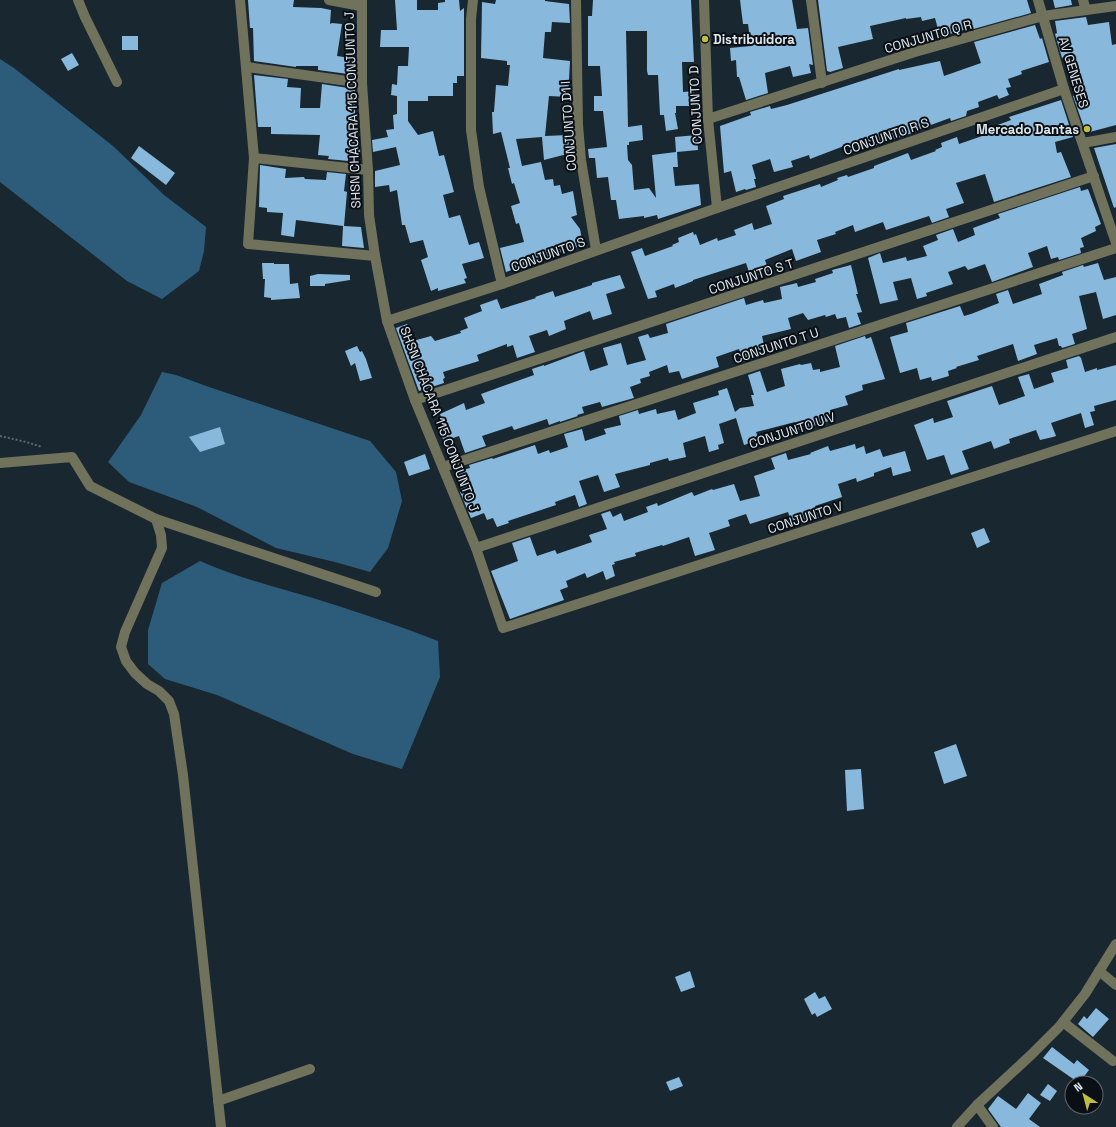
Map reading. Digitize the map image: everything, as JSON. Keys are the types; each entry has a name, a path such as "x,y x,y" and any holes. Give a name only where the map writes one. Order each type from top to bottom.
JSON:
{"street":[{"path":"78,0 117,82"},
{"path":"240,0 254,158 248,244 375,256"},
{"path":"329,0 361,3"},
{"path":"473,0 471,19 471,130 479,187 502,284"},
{"name":"CONJUNTO D1 I","path":"576,0 578,126 581,160 596,250"},
{"name":"CONJUNTO D","path":"704,0 708,118 717,208"},
{"path":"811,0 822,83"},
{"name":"AV GENESES","path":"1038,0 1064,89 1116,243"},
{"name":"SHSN CHÁCARA 115 CONJUNTO J","path":"361,3 362,83 368,170 369,215 387,321 415,400 476,548 503,628"},
{"name":"CONJUNTO Q R","path":"708,118 822,83 914,52 1043,16 1085,5 1116,6"},
{"path":"247,67 362,83"},
{"name":"CONJUNTO R S","path":"717,208 1064,89"},
{"path":"1083,142 1116,137"},
{"path":"254,158 368,170"},
{"name":"CONJUNTO S T","path":"415,400 1094,176"},
{"name":"CONJUNTO S","path":"387,321 502,284 717,208"},
{"name":"CONJUNTO T U","path":"443,467 1116,248"},
{"name":"CONJUNTO U V","path":"476,548 1116,336"},
{"name":"CONJUNTO V","path":"503,628 1116,431"},
{"path":"0,463 72,457 90,486 156,519 376,592"},
{"path":"156,519 161,535 162,548 125,632 121,646 126,661 135,673 147,684 159,691 168,701 174,714 184,790 221,1127"},
{"path":"957,1127 977,1105 1032,1054 1063,1022 1085,994 1116,944"},
{"path":"1099,971 1116,985"},
{"path":"1063,1022 1113,1061"},
{"path":"218,1101 310,1069"},
{"path":"977,1105 993,1127"}],"path":[{"path":"0,436 26,442 46,449"}],"water":[{"path":"0,59 14,68 113,146 164,195 206,227 204,251 199,271 162,299 127,281 0,182"},
{"path":"162,372 176,375 370,441 396,472 402,501 388,548 370,572 276,548 197,507 129,482 108,462 141,415"},
{"path":"200,561 242,577 344,608 438,641 440,677 402,769 353,754 217,695 165,679 148,664 148,630 162,583"}],"building":[{"path":"248,0 294,0 293,7 321,8 331,10 330,24 342,24 337,56 350,58 348,74 318,70 318,66 296,67 254,61 253,28 250,28"},
{"path":"395,0 417,0 417,10 438,10 438,3 445,2 445,0 459,0 460,11 464,8 464,76 457,76 457,83 453,83 453,96 428,96 428,101 408,101 408,121 418,135 433,131 439,156 444,155 454,192 443,195 449,218 460,215 469,245 479,242 484,258 462,264 467,278 464,279 466,283 438,291 438,288 431,291 421,260 428,257 423,240 410,243 405,225 402,225 397,190 390,192 389,185 375,187 375,171 400,165 396,147 373,152 372,140 388,137 386,130 394,129 393,115 397,114 397,96 391,95 392,84 397,85 398,66 408,66 409,47 380,47 381,30 397,30"},
{"path":"496,0 545,0 569,4 570,23 552,22 551,32 545,32 543,58 570,61 568,97 549,96 545,136 568,135 568,138 570,138 571,153 544,160 542,137 516,139 522,166 541,162 545,180 553,179 554,186 560,185 562,194 573,191 577,215 571,217 580,229 583,245 506,272 500,248 524,242 519,223 516,224 511,206 520,203 514,183 512,184 508,168 510,168 501,132 493,134 492,112 494,112 496,85 508,86 510,65 507,65 507,61 481,58 482,2 495,4"},
{"path":"593,0 691,0 694,62 682,62 683,92 694,91 695,106 676,106 675,113 678,129 666,131 664,115 660,115 658,75 648,75 647,71 647,31 626,31 628,127 642,125 643,140 629,142 629,145 627,145 628,160 632,165 634,190 649,188 656,198 652,155 676,152 675,137 697,135 698,150 677,152 678,167 673,167 675,186 699,184 701,205 658,219 657,215 644,218 644,216 619,219 616,200 611,200 608,177 597,178 595,158 589,158 588,149 607,147 603,111 594,111 594,96 602,96 600,66 588,66 588,16 592,16"},
{"path":"740,0 792,0 797,29 808,28 813,65 809,64 811,73 793,77 790,66 765,73 768,93 746,100 739,77 737,77 736,60 731,61 730,48 751,46 748,24 743,24"},
{"path":"818,0 1027,0 1031,13 940,37 935,18 922,21 921,17 906,18 870,26 873,39 838,47 843,68 830,72 827,71"},
{"path":"1053,0 1071,0 1072,5 1055,8"},
{"path":"1086,17 1088,25 1109,22 1112,45 1116,44 1116,125 1086,133 1073,96 1076,95 1075,89 1065,59 1066,56 1062,58 1055,34 1057,33 1055,21"},
{"path":"1035,25 1040,39 1042,38 1049,62 1021,71 1022,74 1008,79 1011,87 1006,88 1009,95 999,99 997,95 978,102 979,107 967,111 966,116 951,121 950,118 917,130 918,131 865,149 863,141 845,147 844,146 810,159 809,155 791,161 793,167 774,172 770,159 752,165 756,179 754,179 756,187 746,190 736,192 731,171 724,173 720,126 751,115 750,112 770,106 771,109 787,105 899,69 940,61 944,76 981,63 974,42"},
{"path":"122,36 138,36 138,50 122,50"},
{"path":"72,53 79,65 68,71 61,59"},
{"path":"254,75 288,79 287,87 301,88 300,108 320,108 322,84 355,89 355,144 360,143 360,152 355,152 355,160 348,159 348,161 328,159 329,156 318,155 320,135 271,134 271,127 258,127"},
{"path":"1061,100 1073,137 1055,142 1057,153 1061,152 1071,177 994,202 985,174 956,183 964,203 946,209 949,217 932,223 929,216 886,230 883,222 855,232 853,225 835,232 836,234 817,240 821,252 796,261 792,249 765,260 769,271 751,278 746,263 693,280 675,288 674,284 655,291 657,297 648,299 631,252 642,248 645,256 673,246 672,245 679,242 678,238 693,232 694,235 696,234 700,245 717,238 718,241 736,235 734,230 752,223 754,230 772,224 766,206 784,199 783,196 820,184 821,187 838,180 837,178 847,175 848,177 874,168 874,166 908,153 911,160 936,151 935,150 942,147 941,143 957,137 959,144 988,134 987,129 1011,120 1009,117"},
{"path":"1116,144 1116,207 1114,208 1094,148"},
{"path":"139,146 175,173 166,185 131,158"},
{"path":"260,165 286,169 285,178 304,177 305,179 326,180 327,172 346,174 344,191 347,192 344,226 361,227 364,248 342,246 343,226 296,220 294,237 281,235 283,213 267,212 267,208 259,207"},
{"path":"1080,187 1081,191 1088,189 1101,224 1095,227 1096,231 1081,238 1084,247 1080,248 1081,253 1059,260 1058,257 1051,259 1047,246 1028,253 1033,267 992,282 985,264 968,270 965,266 948,272 953,284 926,293 927,296 917,299 911,278 893,282 898,300 880,304 868,258 880,253 883,263 906,257 907,261 927,256 923,246 938,240 936,235 953,229 958,242 975,235 973,228 1000,218 998,214"},
{"path":"262,263 289,264 290,284 298,283 300,298 271,300 271,298 264,297 265,279 263,279"},
{"path":"1098,263 1104,280 1116,277 1116,315 1103,319 1096,292 1079,296 1087,329 1072,334 1075,344 1062,348 1059,346 1057,338 1034,345 1037,354 1018,361 1013,344 977,356 979,360 956,367 957,368 948,371 949,376 932,381 931,377 920,380 917,368 900,373 890,337 908,332 906,323 960,306 964,316 971,314 999,303 996,294 1008,290 1013,304 1042,294 1039,284 1063,275 1062,272 1083,265 1084,267"},
{"path":"851,265 858,294 856,294 862,312 857,313 861,324 849,328 846,317 837,319 835,314 808,320 803,313 788,318 791,329 762,336 766,354 744,362 739,349 716,357 719,367 682,379 679,371 669,373 667,365 649,372 650,376 640,379 641,383 630,387 634,398 602,407 600,402 582,407 584,413 549,425 547,419 514,430 512,426 482,436 486,446 465,453 459,436 444,441 439,431 445,429 440,414 464,403 466,410 485,403 481,394 534,375 532,369 584,351 590,371 608,365 603,348 621,343 627,365 646,360 638,337 648,334 650,338 668,333 666,324 744,298 746,305 763,300 764,303 782,299 780,287 797,283 798,287 816,282 815,279 833,273 832,270"},
{"path":"318,274 350,275 350,280 325,284 325,286 310,286 310,276"},
{"path":"620,275 625,288 606,294 612,314 593,320 590,311 564,321 566,329 549,336 547,330 529,336 535,352 517,358 513,345 507,347 507,344 477,355 479,361 443,372 445,378 443,379 444,383 419,391 396,328 407,324 413,341 431,336 435,341 461,333 460,331 468,328 464,318 482,311 480,305 497,299 501,309 553,291 555,297 592,285 592,283"},
{"path":"865,336 866,339 871,337 885,379 862,385 863,390 845,396 848,405 830,410 832,420 797,431 795,422 756,432 759,440 744,445 736,418 719,424 724,443 718,445 719,449 709,452 705,436 683,443 686,457 669,461 668,458 650,463 650,465 615,474 620,487 604,492 598,475 579,481 587,504 579,507 575,495 555,502 556,505 508,521 509,523 497,527 493,518 487,520 484,513 471,518 460,492 462,491 456,472 470,468 469,465 492,458 493,459 535,445 538,454 549,450 550,453 568,447 564,434 582,429 585,441 606,434 604,429 621,425 619,416 638,410 639,414 656,409 657,414 675,410 678,420 696,413 693,403 719,395 718,391 727,388 735,412 740,408 754,406 751,395 754,395 748,375 760,371 767,392 785,386 781,369 811,363 813,370 820,369 820,372 840,367 835,346"},
{"path":"357,346 360,352 362,351 366,359 372,378 360,381 355,363 351,366 345,351"},
{"path":"1079,356 1085,372 1097,368 1097,370 1116,365 1116,400 1094,406 1095,411 1090,412 1094,425 1085,428 1081,413 1051,423 1056,436 1053,437 1040,440 1036,430 1009,439 1010,443 994,449 991,441 962,451 969,469 951,475 944,455 927,460 914,425 933,418 934,423 953,417 947,401 992,386 999,405 1025,396 1018,377 1029,374 1034,389 1054,382 1051,373 1068,368 1066,360"},
{"path":"220,427 225,444 200,452 189,437"},
{"path":"855,444 856,449 864,446 866,454 880,449 883,457 905,451 911,471 893,476 891,467 874,473 874,476 857,482 856,478 838,484 842,497 815,506 819,518 800,524 792,525 788,512 750,524 746,514 728,520 730,526 709,533 715,550 695,556 689,537 663,546 662,545 635,553 636,556 614,562 615,564 612,565 615,576 606,580 603,571 587,578 585,573 566,581 568,587 560,590 564,600 510,619 491,571 518,561 512,543 530,537 537,556 555,550 557,554 592,542 589,535 607,529 601,514 610,511 613,517 621,513 624,521 648,512 646,507 657,503 658,506 692,492 694,496 712,489 734,484 740,501 760,496 754,476 775,469 771,458 786,453 788,460 811,454 810,453 828,446 830,451"},
{"path":"425,454 430,469 409,476 404,462"},
{"path":"984,528 990,542 977,548 971,533"},
{"path":"956,744 967,776 944,784 934,752"},
{"path":"861,769 864,809 847,811 845,770"},
{"path":"690,971 695,987 681,992 675,977"},
{"path":"815,992 819,999 825,996 832,1009 817,1017 815,1013 812,1015 804,999"},
{"path":"1096,1008 1109,1019 1093,1037 1078,1024 1084,1016 1087,1019"},
{"path":"1052,1047 1074,1064 1077,1060 1089,1070 1085,1075 1067,1075 1043,1058"},
{"path":"679,1077 683,1086 670,1091 666,1082"},
{"path":"1048,1084 1057,1091 1050,1101 1040,1095"},
{"path":"1028,1093 1041,1103 1029,1119 1040,1127 1001,1127 988,1109 998,1096 1016,1109"}],"place":[{"name":"Distribuidora","path":"705,39"},
{"name":"Mercado Dantas","path":"1087,129"}]}
